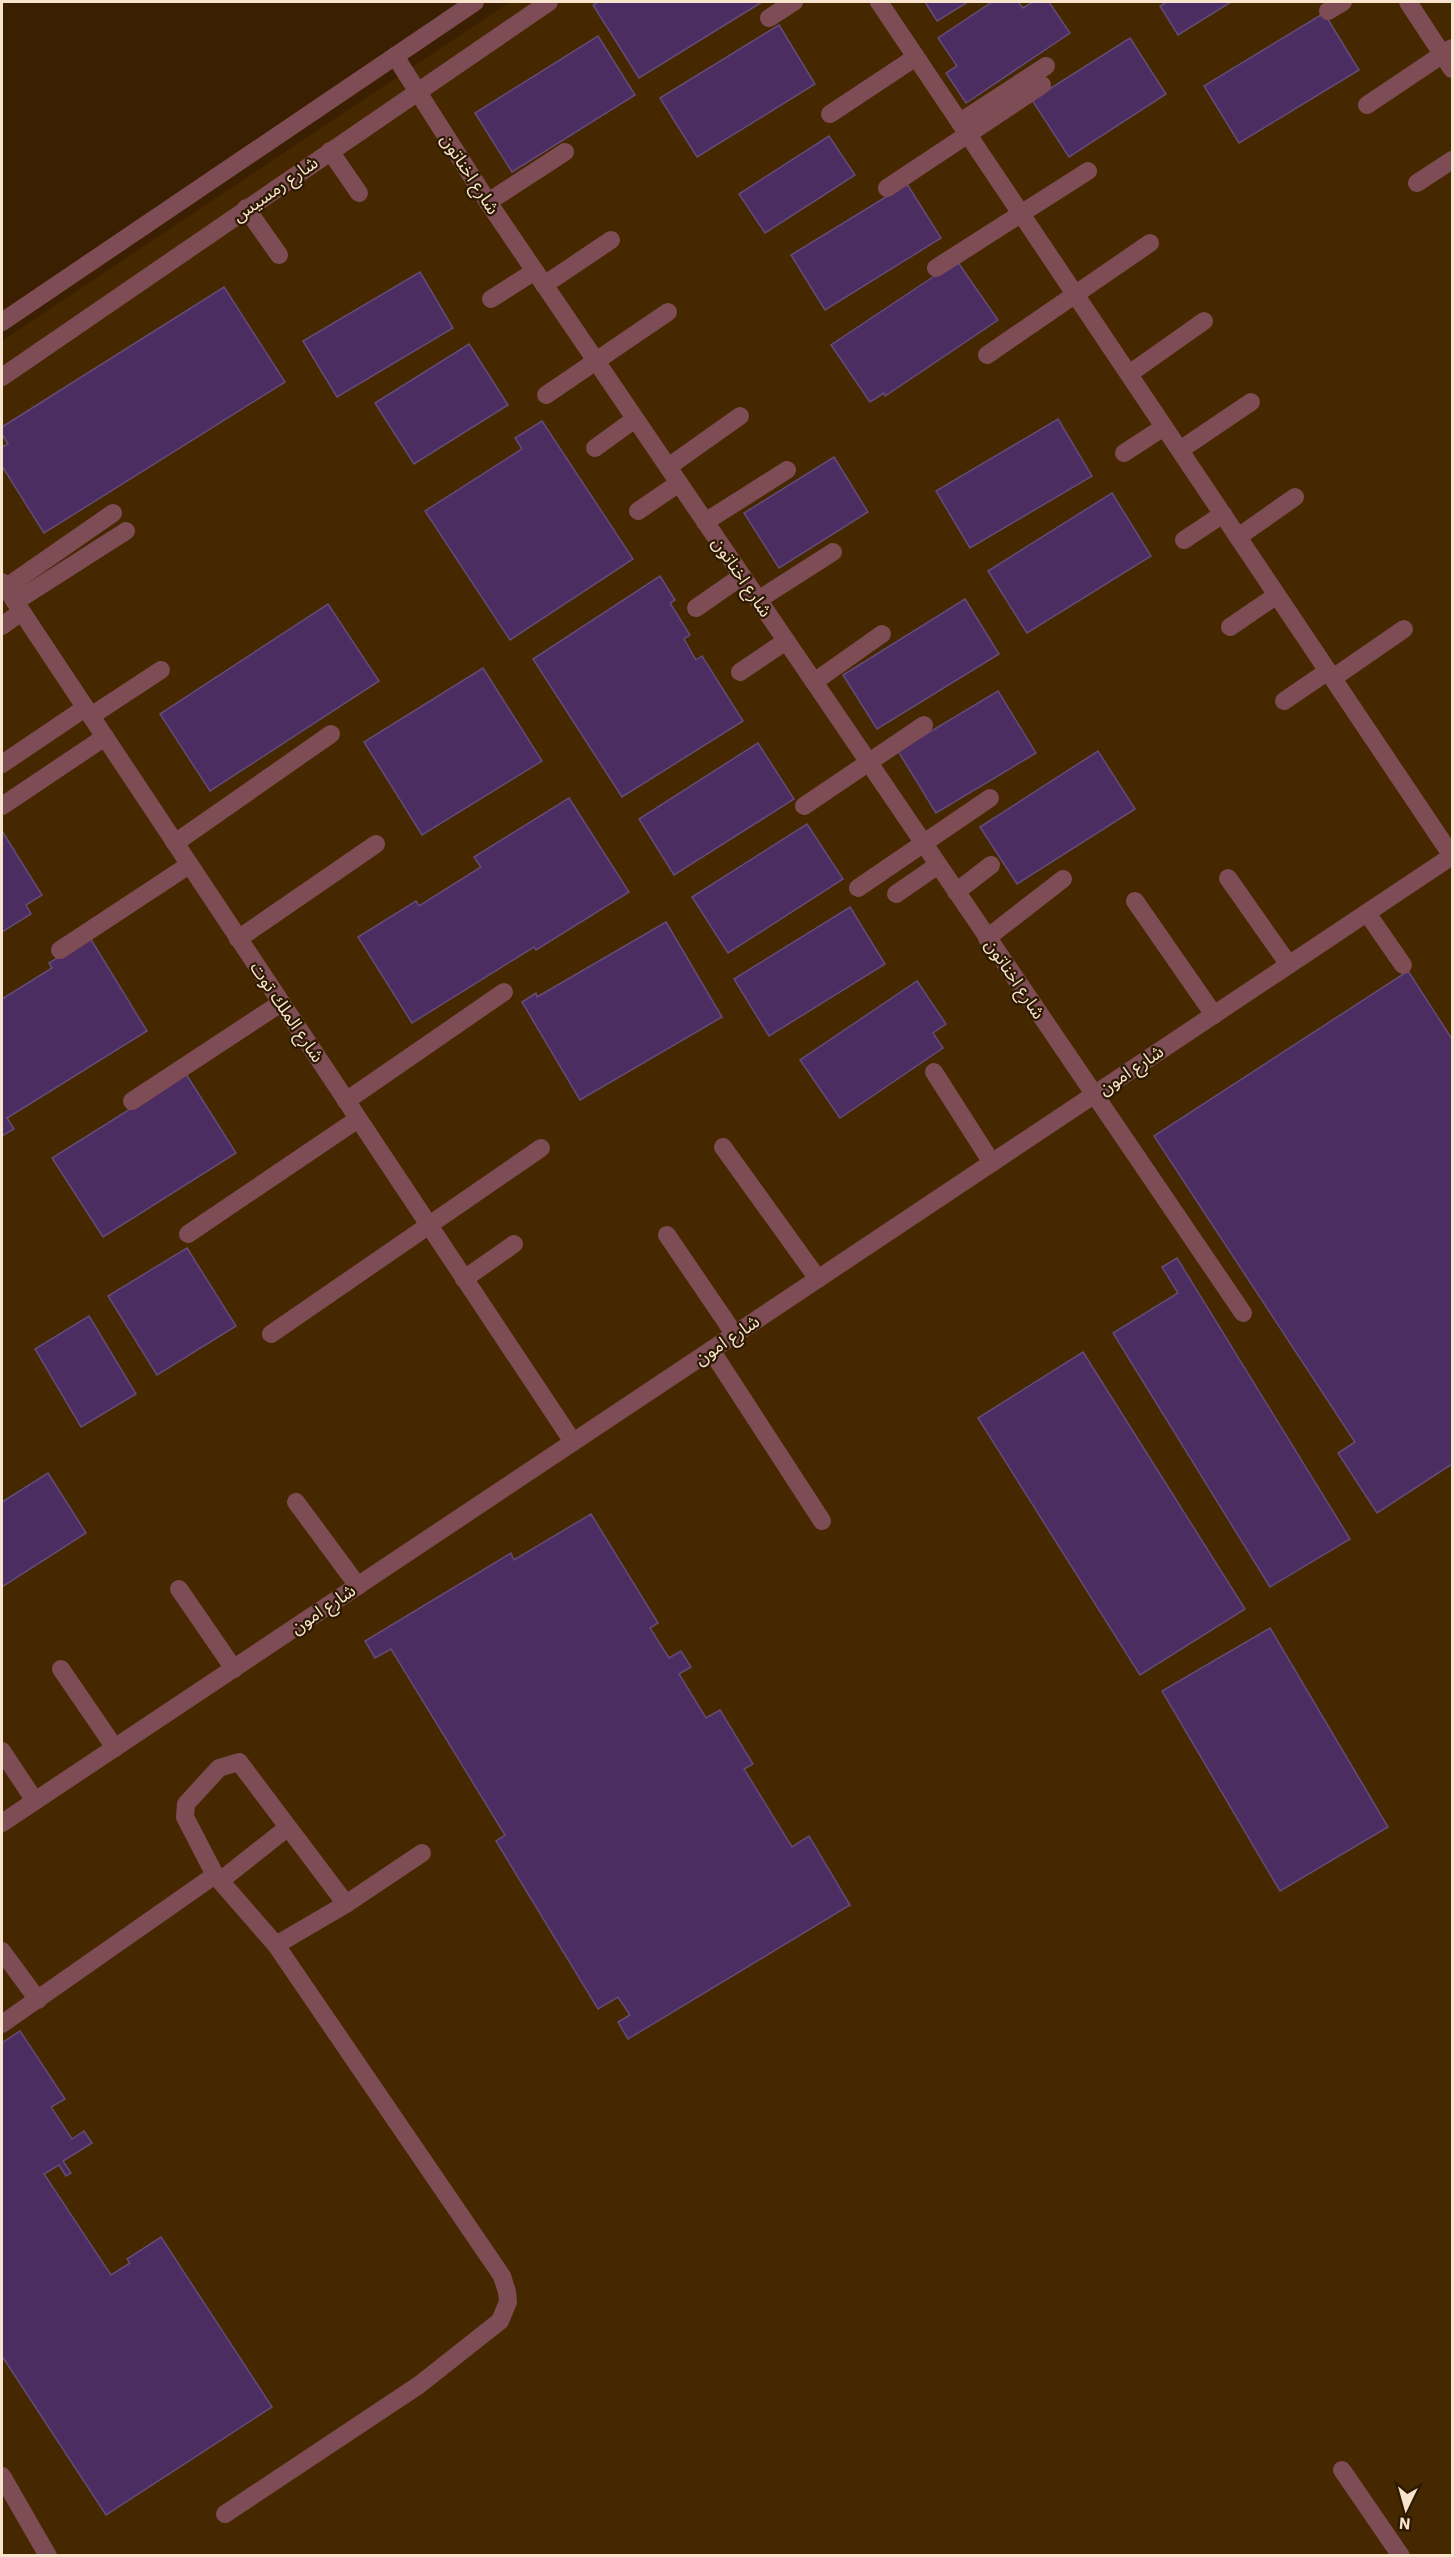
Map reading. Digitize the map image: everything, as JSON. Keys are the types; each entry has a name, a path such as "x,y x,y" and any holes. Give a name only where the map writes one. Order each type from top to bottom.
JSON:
{"street":[{"path":"2,322 476,2"},
{"name":"شارع رمسيس","path":"2,377 549,2"},
{"path":"769,18 794,2"},
{"path":"879,2 1452,856"},
{"path":"1367,105 1449,57 1408,2"},
{"name":"شارع اخناتون","path":"395,56 416,92 539,278 1243,1313"},
{"path":"831,114 916,57"},
{"path":"887,188 1046,66"},
{"path":"964,128 1042,85"},
{"path":"330,150 359,194"},
{"path":"488,202 565,152"},
{"path":"1417,183 1452,160"},
{"path":"936,268 1088,171"},
{"path":"246,208 279,255"},
{"path":"491,299 539,278 611,240"},
{"path":"987,355 1150,243"},
{"path":"546,395 668,312"},
{"path":"1129,374 1204,321"},
{"path":"1180,450 1251,402"},
{"path":"668,467 740,416"},
{"path":"595,448 635,419"},
{"path":"1124,453 1164,427"},
{"path":"705,522 787,470"},
{"path":"638,512 679,483"},
{"path":"1238,537 1295,498"},
{"path":"2,626 11,596 113,513"},
{"path":"1184,540 1223,514"},
{"path":"11,596 126,531"},
{"path":"758,600 833,552"},
{"path":"696,608 742,576"},
{"path":"1230,627 1277,595"},
{"name":"شارع الملك توت","path":"11,596 573,1442"},
{"path":"1284,701 1404,629"},
{"path":"814,682 882,634"},
{"path":"740,672 786,641"},
{"path":"2,764 161,670"},
{"path":"804,806 924,724"},
{"path":"175,843 331,734"},
{"path":"2,806 105,737"},
{"path":"858,888 990,798"},
{"path":"238,939 376,844"},
{"name":"شارع امون","path":"2,1823 1452,856"},
{"path":"60,950 189,865"},
{"path":"896,894 938,865"},
{"path":"956,892 991,865"},
{"path":"1228,878 1290,965"},
{"path":"987,938 1063,879"},
{"path":"1134,901 1214,1015"},
{"path":"1367,913 1403,965"},
{"path":"346,1101 504,992"},
{"path":"132,1101 281,1003"},
{"path":"934,1072 992,1163"},
{"path":"188,1234 358,1119"},
{"path":"723,1147 818,1279"},
{"path":"271,1334 542,1148"},
{"path":"668,1236 735,1335"},
{"path":"464,1279 514,1244"},
{"path":"711,1350 822,1521"},
{"path":"296,1502 358,1586"},
{"path":"179,1589 234,1669"},
{"path":"61,1669 115,1748"},
{"path":"2,1751 35,1801"},
{"path":"225,2514 419,2385 500,2321 508,2302 502,2276 276,1945 218,1878 185,1817 186,1804 219,1768 239,1762 346,1904"},
{"path":"2,2024 218,1878 287,1828"},
{"path":"276,1945 346,1904 422,1853"},
{"path":"2,1951 38,2000"},
{"path":"1342,2470 1401,2556"},
{"path":"2,2476 48,2556"}],"shaded area":[{"path":"510,2 1452,2 1452,2555 2,2556 2,341"}],"building":[{"path":"598,2 762,2 639,78 593,5"},
{"path":"925,2 968,2 937,21"},
{"path":"992,2 1018,2 1023,8 1033,2 1049,2 1070,33 966,103 946,73 957,66 938,38"},
{"path":"1167,2 1231,2 1178,35 1160,6"},
{"path":"1324,13 1359,70 1239,143 1204,86"},
{"path":"779,25 815,84 697,157 660,98"},
{"path":"598,36 635,95 512,172 475,113"},
{"path":"1130,38 1166,94 1069,157 1032,100"},
{"path":"829,136 855,175 765,233 739,194"},
{"path":"907,184 941,238 825,310 791,255"},
{"path":"957,261 998,320 885,396 884,393 870,402 831,345"},
{"path":"420,272 453,328 337,397 303,341"},
{"path":"224,287 285,382 44,533 2,466 2,447 8,444 2,434 2,427"},
{"path":"469,344 508,405 414,464 375,403"},
{"path":"1058,419 1092,476 970,548 936,491"},
{"path":"542,421 633,559 510,640 425,511 522,449 515,438"},
{"path":"834,457 868,512 779,568 744,513"},
{"path":"1112,493 1151,556 1027,633 988,571"},
{"path":"660,576 675,600 670,603 690,635 684,639 696,660 702,656 743,721 622,797 533,659"},
{"path":"965,599 999,654 877,729 843,675"},
{"path":"328,604 379,681 210,791 160,714"},
{"path":"483,668 542,761 422,835 364,742"},
{"path":"998,691 1036,753 936,813 898,751"},
{"path":"758,743 794,799 674,875 639,819"},
{"path":"1098,751 1135,809 1017,884 980,827"},
{"path":"569,798 629,892 536,950 534,947 412,1023 358,937 416,901 419,906 481,867 474,857"},
{"path":"807,824 843,879 728,953 692,897"},
{"path":"2,831 42,895 26,905 31,914 2,932"},
{"path":"850,907 885,964 769,1036 734,979"},
{"path":"666,922 722,1017 580,1100 522,1002 536,993 537,997"},
{"path":"90,938 147,1031 7,1118 14,1129 2,1136 2,999 52,968 49,963"},
{"path":"1408,971 1452,1039 1452,1464 1377,1513 1338,1453 1355,1442 1154,1136"},
{"path":"917,981 946,1024 933,1033 943,1048 840,1118 800,1060"},
{"path":"186,1074 236,1153 103,1237 52,1158"},
{"path":"187,1248 236,1326 157,1375 108,1296"},
{"path":"1177,1258 1350,1539 1270,1587 1113,1333 1178,1293 1162,1267"},
{"path":"89,1316 136,1394 81,1427 35,1349"},
{"path":"1083,1352 1245,1609 1140,1675 978,1418"},
{"path":"48,1473 86,1533 2,1587 2,1502"},
{"path":"591,1514 658,1623 650,1628 669,1658 681,1651 691,1667 679,1674 706,1718 720,1710 753,1764 744,1769 792,1847 809,1836 850,1905 628,2039 618,2022 630,2015 618,1997 598,2009 496,1841 505,1835 391,1649 375,1658 365,1641 511,1553 514,1560"},
{"path":"1270,1628 1388,1827 1280,1891 1162,1691"},
{"path":"20,2031 65,2099 51,2107 72,2139 84,2131 92,2143 63,2161 71,2173 66,2176 59,2165 44,2174 111,2275 130,2263 127,2259 161,2237 272,2407 106,2515 2,2356 2,2043"}]}
